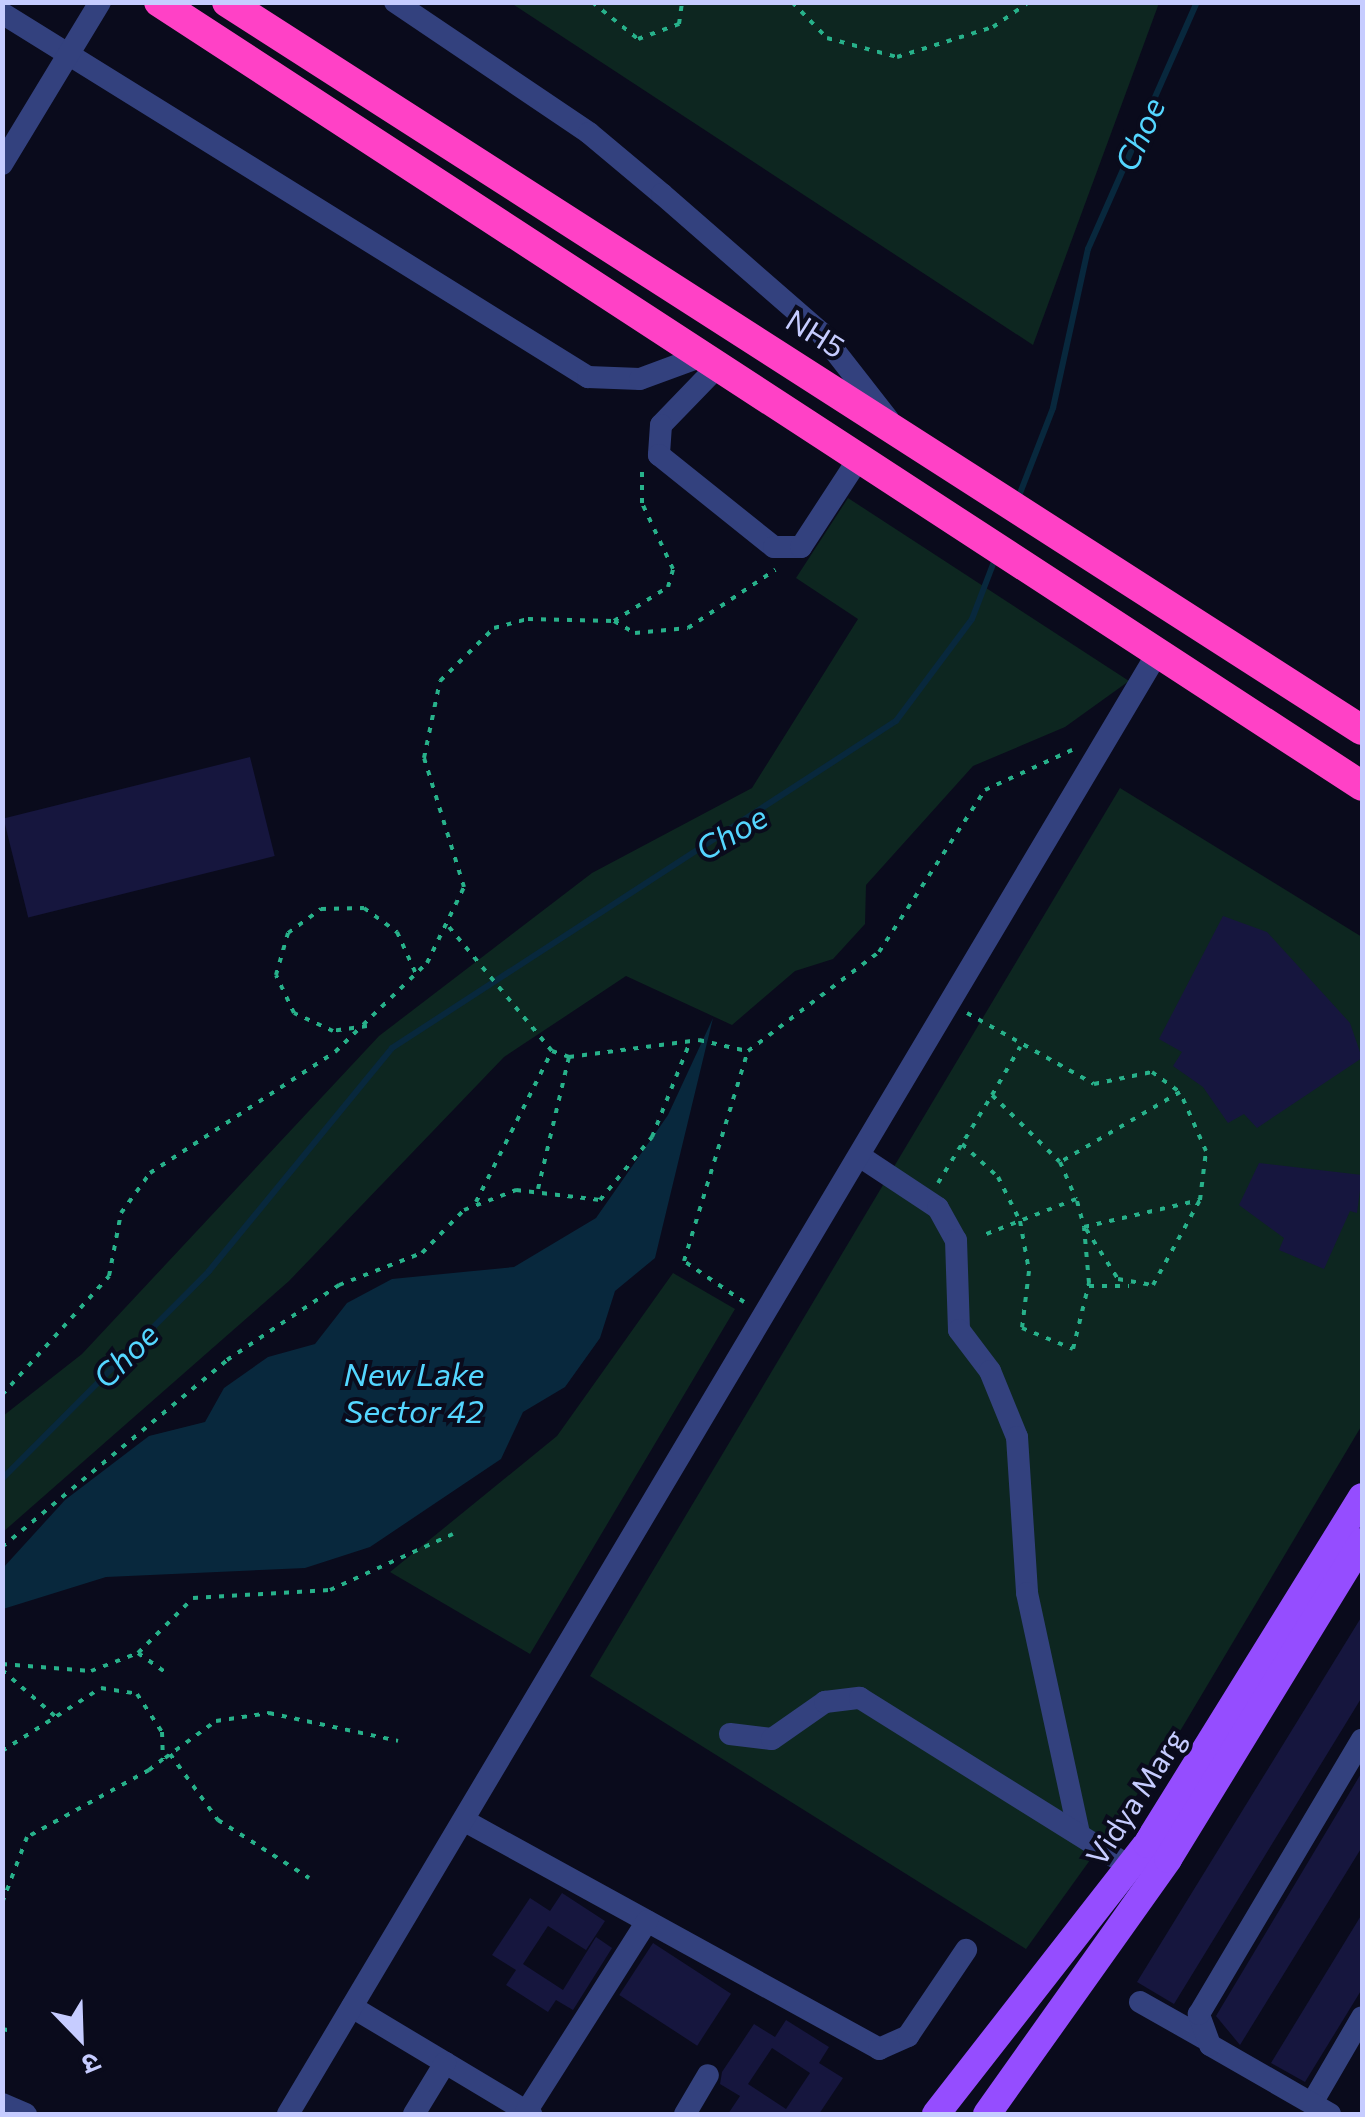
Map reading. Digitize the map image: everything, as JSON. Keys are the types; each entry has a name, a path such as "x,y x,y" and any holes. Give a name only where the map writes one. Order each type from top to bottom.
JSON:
{"highway":[{"path":"159,2 712,360 1155,657 1362,786"},
{"name":"NH5","path":"227,2 969,470 1362,730"}],"main road":[{"name":"Vidya Marg","path":"936,2114 1130,1866 1362,1497"},
{"name":"Vidya Marg","path":"987,2114 1168,1859 1362,1542"}],"street":[{"path":"2,164 100,2"},
{"path":"395,2 589,133 662,194 820,332 888,419"},
{"path":"2,13 588,376 640,380 712,360"},
{"path":"712,360 679,400 655,443 669,470 774,547 801,546 860,458"},
{"path":"288,2114 861,1158 1155,657"},
{"path":"861,1158 938,1208 956,1240 959,1330 990,1371 1017,1437 1027,1592 1079,1833"},
{"path":"730,1734 772,1739 825,1702 860,1698 1130,1866"},
{"path":"1204,2038 1207,1990 1362,1740"},
{"path":"466,1821 879,2049 908,2036 966,1950"},
{"path":"352,2007 529,2113 647,1921"},
{"path":"1140,2002 1321,2109 1362,2017"},
{"path":"414,2114 445,2063"},
{"path":"684,2114 708,2075"},
{"path":"2,2104 26,2114"}],"path":[{"path":"592,2 638,40 679,24 682,2"},
{"path":"792,2 827,38 897,57 993,27 1029,2"},
{"path":"2,1395 109,1276 122,1213 150,1173 368,1026 417,976 450,927 464,887 424,758 440,682 474,641 511,622 614,621 648,606 672,578 640,486 655,443"},
{"path":"614,621 635,633 688,628 801,546"},
{"path":"766,1314 684,1261 748,1051 879,952 986,790 1036,761 1100,748"},
{"path":"368,1026 333,1032 294,1013 276,976 288,933 321,909 364,908 397,932 417,976"},
{"path":"450,927 533,1036 552,1052 568,1058 698,1040 748,1051"},
{"path":"952,1005 1100,1087 1152,1072 1180,1092 1206,1151 1200,1200 1158,1282 1089,1286"},
{"path":"476,1203 538,1190 589,1204 610,1193 652,1136 690,1042"},
{"path":"938,1183 1021,1045"},
{"path":"2,1548 266,1331 357,1276 422,1253 476,1203 552,1052"},
{"path":"538,1190 568,1058"},
{"path":"1060,1162 1180,1092"},
{"path":"962,1144 998,1177 1020,1221 1029,1271 1022,1328 1074,1349 1089,1286 1084,1227 1076,1199 1060,1162 992,1094"},
{"path":"981,1236 1076,1199"},
{"path":"1084,1227 1200,1200"},
{"path":"1084,1227 1118,1279 1134,1286"},
{"path":"2,1667 91,1671 138,1652 193,1598 330,1590 454,1534"},
{"path":"138,1652 169,1675"},
{"path":"2,1667 55,1716"},
{"path":"2,1751 101,1688 138,1694 158,1716 163,1759"},
{"path":"2,1904 41,1823 163,1759 216,1721 270,1713 398,1741"},
{"path":"170,1754 218,1820 308,1878"},
{"path":"2,2028 13,2031"}],"green space":[{"path":"511,3 1159,3 1033,345"},
{"path":"848,498 1129,681 1065,727 973,766 866,885 865,924 833,959 795,971 732,1025 626,976 504,1057 289,1281 3,1532 3,1416 82,1354 379,1036 592,873 752,788 858,619 796,578"},
{"path":"1120,788 1362,937 1362,1425 1167,1753 1026,1949 590,1676"},
{"path":"673,1273 735,1309 530,1654 390,1572 557,1436"}],"water":[{"name":"New Lake Sector 42","path":"713,1018 655,1258 615,1291 600,1338 565,1387 523,1412 501,1459 370,1547 305,1568 106,1577 3,1609 3,1568 65,1500 149,1436 205,1422 224,1388 268,1357 315,1344 347,1303 392,1279 514,1267 596,1218 668,1115"}],"building":[{"path":"250,757 275,856 28,917 4,818"},
{"path":"1223,916 1267,932 1350,1023 1362,1058 1257,1128 1244,1114 1228,1123 1203,1087 1173,1066 1182,1052 1159,1039"},
{"path":"1259,1163 1362,1175 1357,1213 1350,1211 1324,1269 1279,1250 1284,1238 1239,1205"},
{"path":"1362,1616 1362,1697 1174,2004 1137,1982"},
{"path":"1362,1772 1362,1847 1240,2045 1216,2016"},
{"path":"562,1893 605,1921 586,1950 548,1926 523,1964 563,1990 596,1937 612,1948 573,2010 556,2000 548,2012 506,1985 516,1970 492,1955 530,1898 550,1911"},
{"path":"1362,1914 1362,1989 1305,2082 1271,2063"},
{"path":"653,1943 731,1994 697,2046 619,1995"},
{"path":"786,2020 829,2047 819,2063 843,2078 819,2114 728,2114 740,2096 720,2084 722,2072 754,2024 775,2037","holes":["772,2048 810,2073 786,2109 748,2084"]}],"waterway":[{"name":"Choe","path":"1017,501 1053,408 1088,249 1197,2"},
{"name":"Choe","path":"2,1479 209,1271 392,1048 896,721 972,619 995,559"}]}
